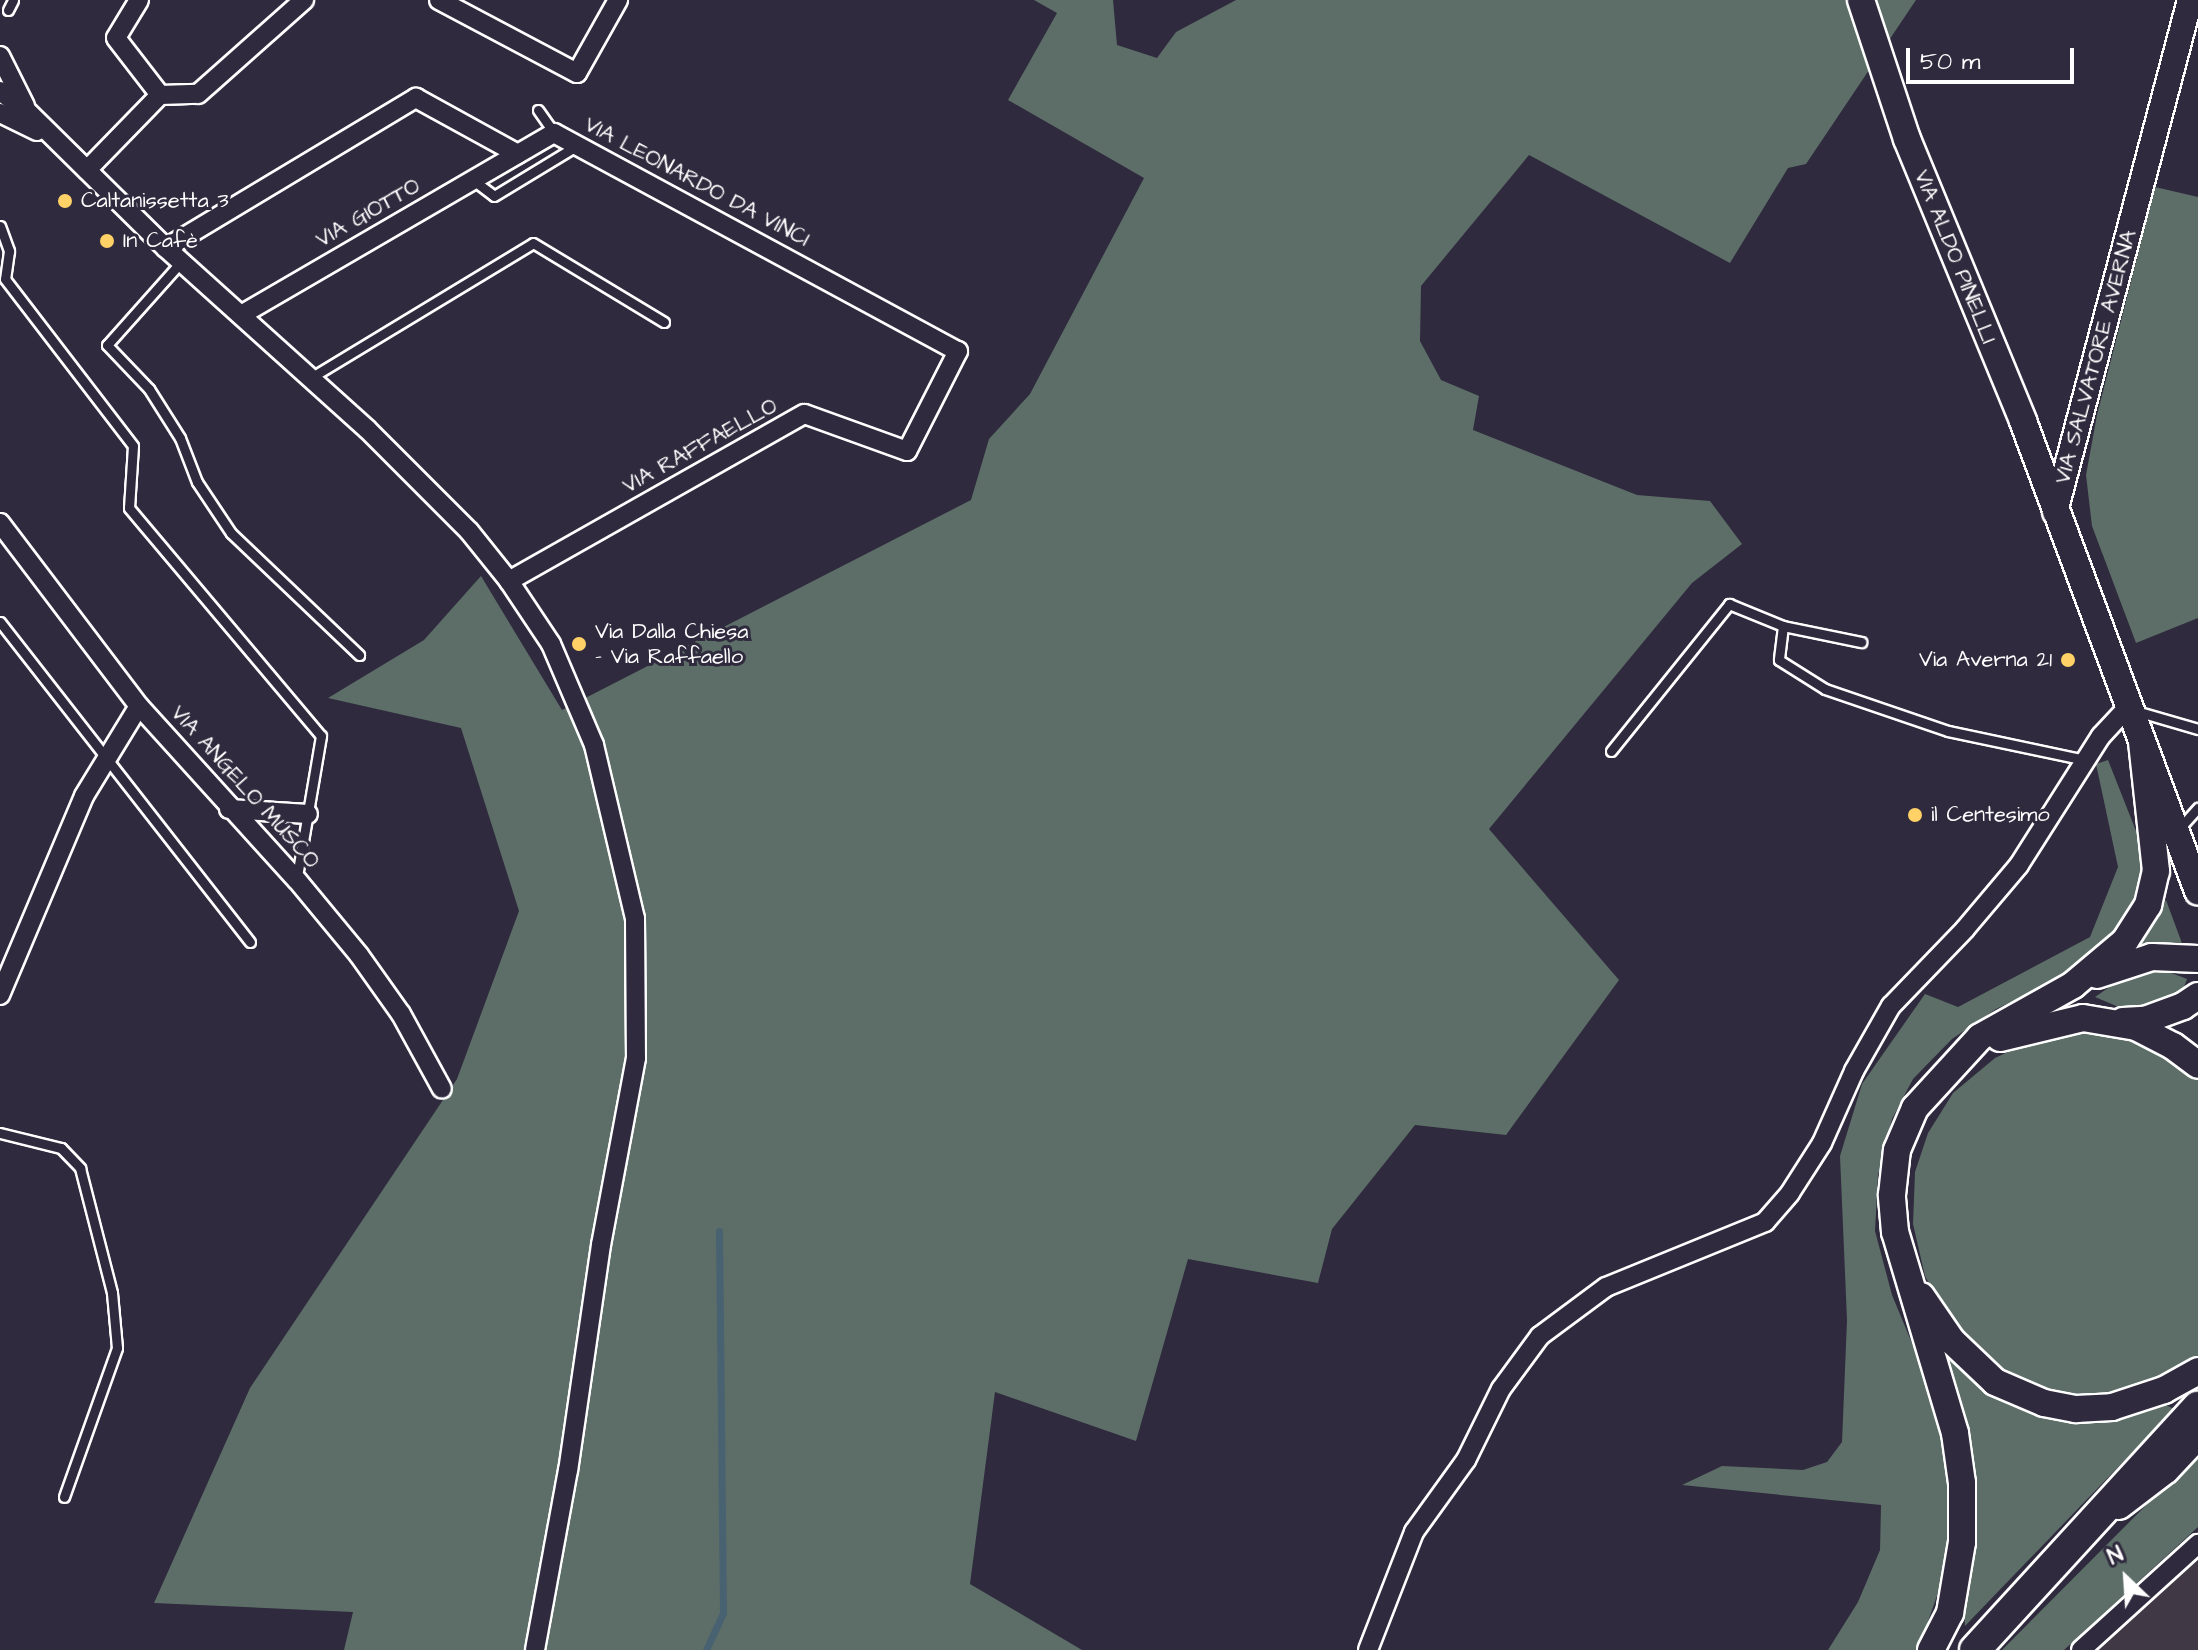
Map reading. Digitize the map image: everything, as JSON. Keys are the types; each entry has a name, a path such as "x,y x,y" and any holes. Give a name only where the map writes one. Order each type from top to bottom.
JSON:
{"main road":[{"name":"VIA ALDO PINELLI","path":"1861,0 1907,139 2023,421 2055,512"},
{"name":"VIA SALVATORE AVERNA","path":"2055,512 2198,891"},
{"path":"2073,985 2125,941 2148,905 2156,871 2142,743"},
{"path":"1931,1650 1950,1613 1962,1542 1962,1483 1955,1433 1895,1232 1893,1208 1897,1150 1915,1108 1980,1037 2073,985 2124,964 2152,957 2198,959"},
{"path":"2108,1022 2145,1020 2183,1006 2198,996"},
{"path":"1966,1050 2017,1031 2083,1018 2136,1027 2173,1046 2198,1065"},
{"path":"1905,1269 1952,1341 1995,1382 2044,1403 2076,1409 2112,1407 2164,1390 2198,1371"},
{"path":"1975,1650 2198,1407"},
{"path":"2084,1532 2166,1470 2198,1436"}],"street":[{"path":"139,0 116,38 160,95"},
{"path":"87,170 160,95 198,94 304,0"},
{"path":"439,0 577,73 618,0"},
{"name":"VIA SALVATORE AVERNA","path":"2055,512 2190,0"},
{"path":"0,56 28,112"},
{"path":"0,91 28,112 166,248 312,377 437,496 509,581 551,644 594,745 635,918 636,1058 601,1245 568,1470 535,1650"},
{"path":"166,248 416,98 518,154"},
{"path":"0,113 21,121 68,151"},
{"name":"VIA LEONARDO DA VINCI","path":"518,154 554,133 958,351"},
{"name":"VIA GIOTTO","path":"241,315 518,154"},
{"name":"VIA RAFFAELLO","path":"509,581 804,414 907,451 958,351"},
{"name":"VIA ANGELO MUSCO","path":"0,524 139,706 229,809 297,880 359,955 401,1014 442,1089"},
{"path":"0,995 84,796 139,706"},
{"path":"1368,1650 1414,1532 1466,1460 1501,1389 1540,1336 1606,1287 1765,1222 1790,1193 1822,1143 1854,1071 1891,1006 1965,929 2019,865 2101,736 2127,708"},
{"path":"229,809 308,814"},
{"path":"2081,1650 2198,1544"}],"lane":[{"path":"8,10 13,0"},
{"path":"538,110 554,133"},
{"path":"473,180 494,196 578,145"},
{"path":"0,226 9,251 5,279 133,446 129,508 321,736 297,880"},
{"path":"312,377 533,243 664,322"},
{"path":"181,262 107,345 149,389 180,438 197,482 231,533 359,655"},
{"path":"1611,751 1729,604 1783,626 1861,642"},
{"path":"0,622 250,942"},
{"path":"1783,626 1779,660 1825,689 1948,731 2086,760"},
{"path":"2127,708 2198,729"},
{"path":"2176,833 2198,808"},
{"path":"0,1133 61,1148 80,1168 112,1293 117,1348 64,1497"}],"shaded area":[{"path":"2198,1544 2198,1650 2081,1650"}],"green space":[{"path":"1034,0 1113,0 1117,45 1157,58 1176,32 1236,0 1916,0 1806,164 1788,168 1730,263 1529,155 1421,286 1420,341 1441,380 1479,396 1473,430 1637,495 1710,501 1742,544 1692,583 1489,829 1619,980 1506,1135 1415,1125 1332,1229 1318,1283 1188,1259 1136,1441 995,1392 970,1584 1082,1650 344,1650 353,1612 154,1603 250,1388 457,1079 519,911 461,728 328,698 424,640 481,576 562,710 971,500 989,439 1030,394 1144,178 1008,100 1057,13"},
{"path":"2155,187 2198,197 2198,618 2136,643 2092,526 2086,475 2097,415"},
{"path":"2108,760 2138,836 2143,863 2140,898 2112,941 2068,975 1996,1009 1952,1039 1913,1079 1892,1119 1878,1175 1875,1231 1892,1295 1931,1389 1946,1443 1954,1506 1946,1570 1918,1650 1828,1650 1858,1602 1880,1550 1881,1505 1682,1485 1722,1466 1803,1470 1827,1462 1842,1442 1847,1320 1840,1156 1862,1084 1925,994 1958,1007 2090,937 2118,867 2096,764"},
{"path":"2166,900 2183,946 2138,949"},
{"path":"2146,971 2169,972 2187,979 2184,987 2170,998 2147,1008 2121,1008 2095,997 2124,977"},
{"path":"2077,1033 2126,1038 2155,1048 2198,1080 2198,1357 2164,1378 2109,1397 2065,1397 2032,1390 1991,1370 1951,1325 1925,1276 1913,1224 1915,1172 1928,1133 1953,1093 1995,1058 2038,1038"},
{"path":"1944,1356 2112,1418 2164,1404 2174,1409 1965,1626 1963,1601 1974,1548 1975,1491 1966,1427"},
{"path":"2198,1453 2198,1527 2064,1650 2002,1650"}],"waterway":[{"path":"706,1650 723,1613 719,1231"}],"place":[{"name":"Caltanissetta 3","path":"65,201"},
{"name":"In Cafè","path":"107,241"},
{"name":"Via Dalla Chiesa - Via Raffaello","path":"579,644"},
{"name":"Via Averna 21","path":"2068,660"},
{"name":"il Centesimo","path":"1915,815"}]}
